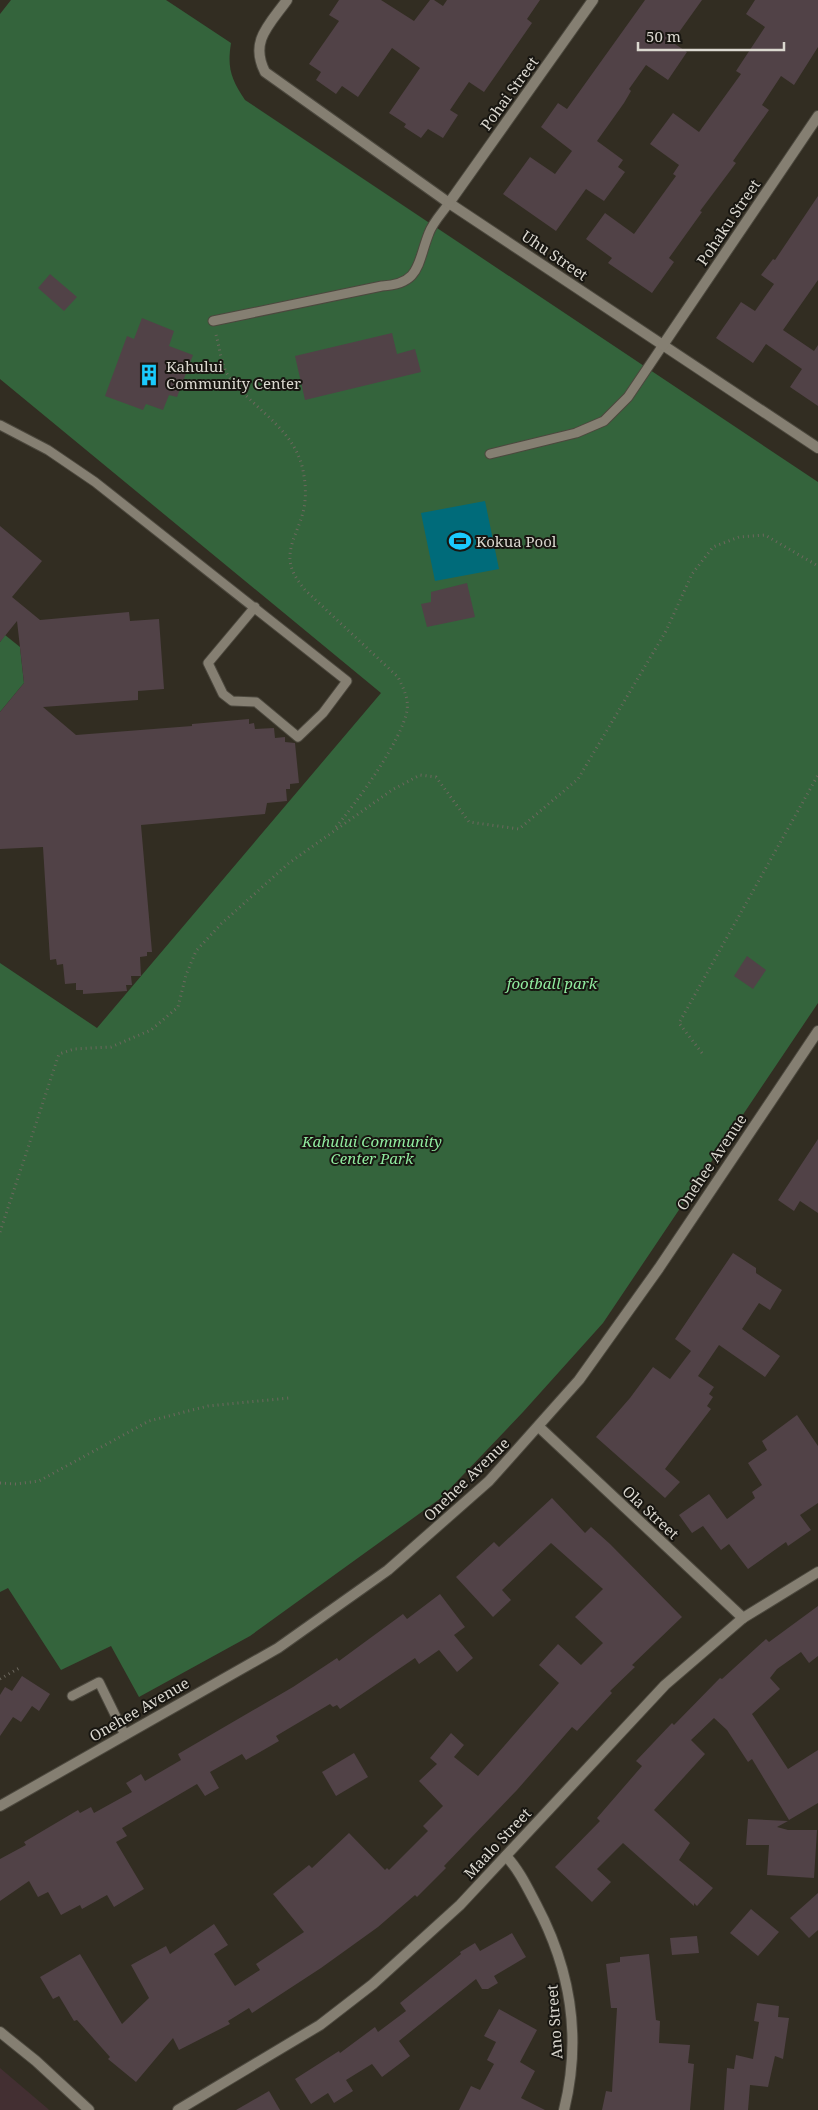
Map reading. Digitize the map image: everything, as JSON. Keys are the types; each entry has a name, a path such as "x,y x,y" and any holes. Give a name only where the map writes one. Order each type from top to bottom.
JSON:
{"street":[{"name":"Uhu Street","path":"287,0 260,39 259,60 265,72 449,203 818,448"},
{"name":"Pohai Street","path":"449,203 593,0"},
{"name":"Pohaku Street","path":"663,345 818,116"},
{"name":"Onehee Avenue","path":"0,1806 278,1648 388,1570 489,1481 580,1380 653,1276 818,1031"},
{"name":"Ola Street","path":"539,1427 743,1618"},
{"name":"Maalo Street","path":"178,2110 320,2025 373,1984 460,1905 665,1685 743,1618 818,1572"},
{"name":"Ano Street","path":"506,1856 516,1867 546,1923 561,1958 570,1995 572,2065 564,2110"},
{"path":"0,2032 36,2061 89,2110"}],"lane":[{"path":"213,321 382,286 397,285 408,280 418,268 430,231 449,203"},
{"path":"490,454 576,433 604,420 628,397 663,345"},
{"path":"0,426 72,465 254,607 347,681 323,713 298,737 256,702 232,701 223,694 208,662 232,636 254,607"},
{"path":"72,1696 99,1682 125,1735"}],"path":[{"path":"213,321 229,377 274,422 295,449 302,465 305,497 303,513 291,544 290,560 295,577 305,590 398,677 406,692 408,708 400,732 352,809 330,834"},
{"path":"0,1232 59,1054 74,1049 110,1047 150,1030 178,1007 186,975 196,951 221,924 289,863 378,799 420,775 436,777 468,822 519,830 578,778 666,631 692,574 713,547 739,537 766,535 818,566"},
{"path":"702,1053 679,1023 818,776"},
{"path":"0,1483 16,1484 39,1481 148,1422 208,1406 289,1398"},
{"path":"0,1679 21,1667"}],"shaded area":[{"path":"0,2068 47,2108 49,2110 0,2110"}],"green space":[{"name":"Kahului Community Center Park","path":"11,0 166,0 231,43 231,73 236,86 245,100 818,482 818,1003 603,1323 523,1412 441,1498 250,1636 139,1697 111,1646 61,1670 8,1588 0,1592 0,963 97,1028 381,693 0,379 0,14"},
{"path":"5,635 20,647 24,683 0,712 0,642"}],"water":[{"name":"Kokua Pool","path":"485,501 499,569 435,581 421,513"}],"building":[{"path":"339,0 381,0 414,21 430,0 434,0 443,6 447,0 540,0 527,19 532,23 484,92 469,82 450,110 458,115 443,138 428,129 421,138 404,127 406,124 389,113 420,68 392,48 358,97 342,86 336,94 316,80 321,72 309,64 339,21 329,15"},
{"path":"645,0 702,0 672,42 687,52 668,80 646,65 629,89 631,91 624,103 597,141 623,160 618,167 625,172 604,201 586,189 556,231 503,194 530,157 555,174 572,151 541,127 558,103 567,109"},
{"path":"755,0 818,0 818,47 794,85 781,76 762,105 769,110 733,161 736,163 700,211 702,212 669,258 674,262 652,293 608,263 612,258 586,239 605,213 634,234 676,176 673,174 679,165 650,144 673,113 699,132 741,74 736,71 765,27 746,14"},
{"path":"818,196 818,280 783,330 814,351 818,345 818,406 790,387 802,369 766,344 753,363 716,338 741,302 755,311 774,284 761,275 773,259 775,260"},
{"path":"50,274 77,297 64,311 38,288"},
{"name":"Kahului Community Center","path":"142,318 174,331 169,346 193,355 177,397 169,395 163,410 146,404 143,410 105,396 127,336 134,339"},
{"path":"392,333 397,354 415,349 421,372 305,400 295,356"},
{"path":"0,526 42,561 12,597 40,620 129,612 130,621 159,619 164,689 138,691 138,700 43,707 76,735 192,726 192,724 249,719 249,724 254,723 255,729 274,728 275,738 285,737 285,742 295,743 299,783 290,784 290,789 286,789 287,801 267,803 265,814 141,825 152,952 147,952 147,956 140,957 141,976 131,976 132,985 126,985 127,991 83,994 83,990 76,990 76,983 65,984 63,964 57,965 56,959 50,960 43,847 0,849 0,712 24,683 17,621 0,642"},
{"path":"467,583 475,617 427,627 421,604 431,602 431,592"},
{"path":"747,956 766,970 753,989 734,976"},
{"path":"818,1139 818,1213 800,1201 794,1211 778,1200"},
{"path":"733,1253 756,1268 756,1273 782,1290 770,1310 759,1303 742,1329 780,1356 765,1377 719,1345 698,1376 714,1387 709,1394 713,1397 707,1406 711,1409 665,1469 680,1482 665,1498 596,1437 630,1398 653,1367 670,1379 691,1351 675,1339"},
{"path":"797,1415 818,1446 818,1503 800,1515 811,1530 788,1546 786,1542 748,1569 729,1544 721,1550 703,1526 692,1533 679,1515 709,1494 727,1519 755,1498 752,1492 762,1485 748,1463 767,1450 762,1441"},
{"path":"552,1498 585,1533 591,1527 610,1544 682,1617 632,1665 635,1667 610,1691 612,1693 577,1731 572,1727 517,1790 444,1866 446,1868 417,1897 415,1895 378,1927 321,1968 252,2013 249,2008 228,2021 230,2024 179,2050 173,2038 136,2082 108,2059 110,2057 77,2020 74,2021 59,1996 53,1999 40,1977 80,1954 122,2024 149,1998 131,1965 166,1946 170,1954 214,1924 228,1945 214,1954 235,1986 260,1970 256,1964 304,1932 273,1894 309,1865 312,1868 349,1833 385,1870 387,1868 389,1870 428,1831 423,1826 443,1806 419,1781 437,1764 430,1758 451,1733 464,1745 454,1757 478,1776 559,1683 539,1665 558,1644 581,1665 603,1643 575,1617 603,1589 551,1543 502,1590 511,1600 493,1617 456,1577 494,1542 499,1547"},
{"path":"440,1594 465,1627 454,1635 473,1658 457,1672 439,1650 419,1664 415,1658 340,1709 337,1705 333,1707 330,1704 276,1736 279,1741 246,1760 242,1754 210,1772 219,1788 205,1796 197,1784 122,1828 127,1836 116,1842 144,1889 114,1907 107,1895 82,1909 80,1905 61,1915 48,1892 38,1897 29,1881 0,1901 0,1859 26,1845 24,1842 78,1810 80,1813 91,1807 94,1813 132,1792 126,1783 141,1774 145,1781 181,1760 178,1754 293,1687 337,1658 339,1661 403,1614 407,1619"},
{"path":"818,1606 818,1656 809,1663 801,1652 777,1669 770,1678 780,1689 752,1714 788,1769 818,1750 818,1803 789,1820 752,1759 748,1762 727,1730 714,1718 691,1740 705,1754 654,1810 690,1843 679,1860 713,1888 697,1906 694,1903 694,1906 623,1843 597,1869 611,1882 592,1902 555,1867 600,1821 597,1818 642,1766 636,1761 672,1723 674,1725 720,1678 722,1679 766,1639 769,1642"},
{"path":"22,1676 50,1694 39,1711 32,1706 21,1722 13,1717 0,1736 0,1695 5,1687 12,1691"},
{"path":"354,1753 368,1777 336,1796 322,1772"},
{"path":"748,1819 788,1821 777,1827 788,1830 817,1830 814,1878 767,1875 769,1845 746,1845"},
{"path":"818,1893 818,1930 809,1938 790,1918"},
{"path":"751,1909 779,1932 758,1956 730,1933"},
{"path":"512,1933 526,1957 494,1976 498,1983 488,1989 482,1989 476,1979 399,2041 410,2056 382,2077 372,2064 346,2080 353,2091 334,2103 328,2093 311,2104 295,2079 339,2051 340,2053 375,2027 378,2032 406,2011 400,2003 461,1954 460,1952 475,1943 480,1951"},
{"path":"697,1936 699,1953 672,1955 670,1938"},
{"path":"649,1954 656,2020 660,2021 659,2043 690,2045 688,2063 694,2064 690,2110 602,2110 606,2091 612,2092 617,2008 611,2008 606,1964 620,1962 620,1957"},
{"path":"757,2003 779,2006 778,2017 789,2018 783,2059 775,2056 768,2087 750,2085 748,2110 724,2110 727,2068 734,2069 736,2055 753,2059 759,2022 754,2021"},
{"path":"499,2009 537,2030 520,2062 535,2071 521,2098 545,2110 459,2110 471,2086 480,2090 494,2064 487,2060 496,2042 484,2036"},
{"path":"269,2091 280,2110 236,2110"}],"place":[{"name":"Kahului Community Center","path":"149,375"},
{"name":"Kokua Pool","path":"460,541"}],"park label":[{"name":"football park","path":"552,983"}]}
